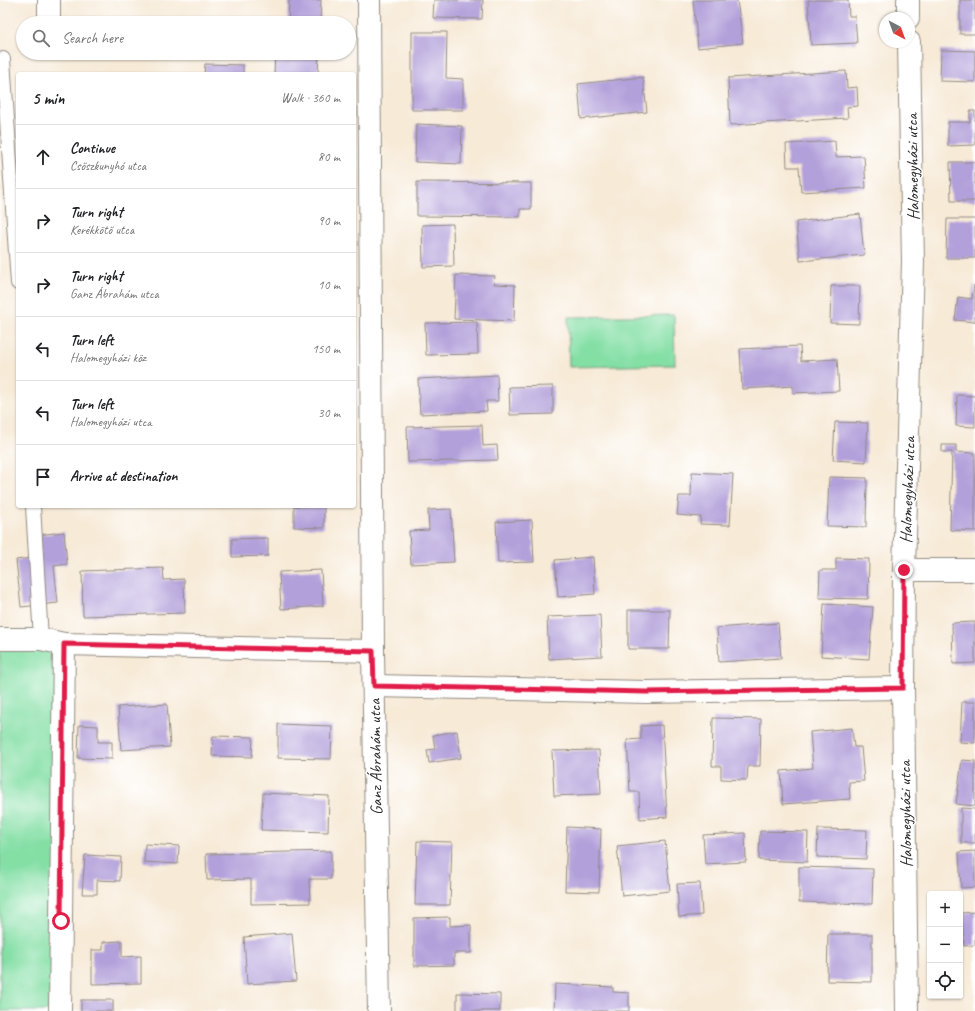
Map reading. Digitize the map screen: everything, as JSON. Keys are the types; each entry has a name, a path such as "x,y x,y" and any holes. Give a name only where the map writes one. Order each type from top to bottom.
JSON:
{"street":[{"name":"Ganz Ábrahám utca","path":"369,0 373,651 379,1011"},
{"path":"908,0 908,12"},
{"name":"Halomegyházi utca","path":"907,1011 903,688 904,570 914,262 909,48"},
{"path":"904,570 975,570"},
{"path":"0,640 41,639 64,644 373,651"},
{"path":"60,1011 64,644"},
{"path":"374,686 646,692 903,688"}],"lane":[{"path":"3,60 16,253"},
{"path":"32,508 41,639"}],"green space":[{"path":"674,315 675,365 569,367 568,317"},
{"path":"0,639 64,644 60,1011 0,1011"}],"building":[{"path":"289,0 321,0 320,16 288,16"},
{"path":"434,0 483,0 482,19 433,18"},
{"path":"693,0 737,0 743,43 698,48"},
{"path":"808,0 848,0 849,16 855,16 857,43 811,45"},
{"path":"960,0 975,0 975,34 960,34"},
{"path":"412,32 447,32 446,78 463,79 463,110 412,110"},
{"path":"941,50 975,51 975,82 940,81"},
{"path":"275,60 319,60 318,72 274,72"},
{"path":"205,64 243,65 243,72 204,72"},
{"path":"846,71 847,88 857,87 858,106 847,107 848,118 730,125 728,78"},
{"path":"643,77 647,112 581,119 578,84"},
{"path":"970,111 975,111 975,145 948,146 948,122 970,122"},
{"path":"416,124 462,126 461,164 415,162"},
{"path":"835,141 836,157 864,156 866,188 801,192 799,167 787,167 786,144"},
{"path":"950,162 975,162 975,201 951,201"},
{"path":"417,182 531,183 531,209 520,209 520,217 417,216"},
{"path":"860,214 864,255 800,261 796,222"},
{"path":"947,219 975,219 975,258 946,258"},
{"path":"453,224 454,266 423,267 422,225"},
{"path":"456,275 495,276 494,284 515,285 514,321 454,319"},
{"path":"974,285 975,322 955,320 958,297 972,299"},
{"path":"831,286 860,286 859,324 830,323"},
{"path":"477,322 478,354 426,355 425,323"},
{"path":"800,346 801,361 837,359 839,391 793,393 793,386 742,389 740,349"},
{"path":"497,375 498,401 486,401 487,411 420,414 418,379"},
{"path":"553,386 553,414 510,415 509,387"},
{"path":"957,395 975,396 975,427 956,426"},
{"path":"835,422 868,423 866,462 833,460"},
{"path":"482,425 483,446 497,445 498,460 408,462 407,427"},
{"path":"942,445 956,445 956,452 975,453 975,531 950,530 952,452 942,452"},
{"path":"692,472 733,474 730,525 700,524 701,517 677,515 679,496 691,496"},
{"path":"829,477 867,478 866,527 827,526"},
{"path":"294,508 324,508 324,528 294,527"},
{"path":"451,509 454,562 411,564 409,531 429,530 428,510"},
{"path":"532,520 534,562 498,563 496,522"},
{"path":"64,532 67,564 54,566 58,603 21,607 16,560 40,557 37,535"},
{"path":"268,538 268,556 232,557 232,539"},
{"path":"593,557 595,594 558,597 555,560"},
{"path":"836,558 869,559 868,599 819,598 820,570 836,570"},
{"path":"163,568 164,580 184,579 185,613 83,616 82,571"},
{"path":"321,570 323,606 281,609 279,572"},
{"path":"824,604 873,607 869,659 821,656"},
{"path":"628,610 670,610 669,649 628,649"},
{"path":"600,615 602,656 549,659 547,617"},
{"path":"975,622 975,663 953,664 952,623"},
{"path":"778,623 781,658 719,662 717,628"},
{"path":"962,702 975,702 975,743 960,742"},
{"path":"167,704 170,747 121,750 118,707"},
{"path":"713,718 761,719 760,766 748,766 747,780 721,779 721,766 712,766"},
{"path":"278,724 332,726 331,759 278,758"},
{"path":"79,725 98,726 98,742 112,742 112,759 78,758"},
{"path":"662,725 667,817 640,819 639,792 630,792 627,740 641,739 641,726"},
{"path":"852,728 854,747 861,747 864,781 849,782 850,799 783,804 781,771 813,768 810,732"},
{"path":"457,731 461,758 429,763 427,750 435,749 433,735"},
{"path":"213,736 253,737 252,757 212,756"},
{"path":"599,750 601,794 554,796 552,751"},
{"path":"962,760 975,761 975,806 956,804"},
{"path":"263,793 329,796 328,832 261,830"},
{"path":"961,808 975,809 975,843 961,843"},
{"path":"567,827 601,829 599,892 565,891"},
{"path":"818,829 867,830 866,859 817,857"},
{"path":"760,831 808,832 807,862 759,860"},
{"path":"745,833 746,862 705,864 703,835"},
{"path":"417,841 452,842 450,905 415,905"},
{"path":"665,841 670,891 622,896 617,846"},
{"path":"145,844 179,846 178,864 144,862"},
{"path":"331,851 331,879 309,879 310,903 251,904 251,879 207,880 206,854"},
{"path":"975,851 975,887 961,888 959,852"},
{"path":"85,855 121,857 120,881 97,880 97,894 82,894"},
{"path":"799,867 873,869 872,904 799,902"},
{"path":"700,883 702,915 679,917 677,884"},
{"path":"975,912 975,945 964,946 963,913"},
{"path":"450,917 450,926 471,925 471,953 454,953 454,965 414,966 414,918"},
{"path":"292,933 296,981 247,984 244,937"},
{"path":"828,934 872,934 872,982 827,981"},
{"path":"122,941 122,957 141,956 141,983 92,984 92,950 103,950 103,942"},
{"path":"555,984 613,987 613,992 629,993 629,1011 554,1011"},
{"path":"457,993 500,994 500,1011 457,1011"},
{"path":"81,1000 113,1000 113,1011 81,1011"}],"route":[{"path":"61,921 64,644 373,651 374,686 646,692 903,688 904,570"}]}
